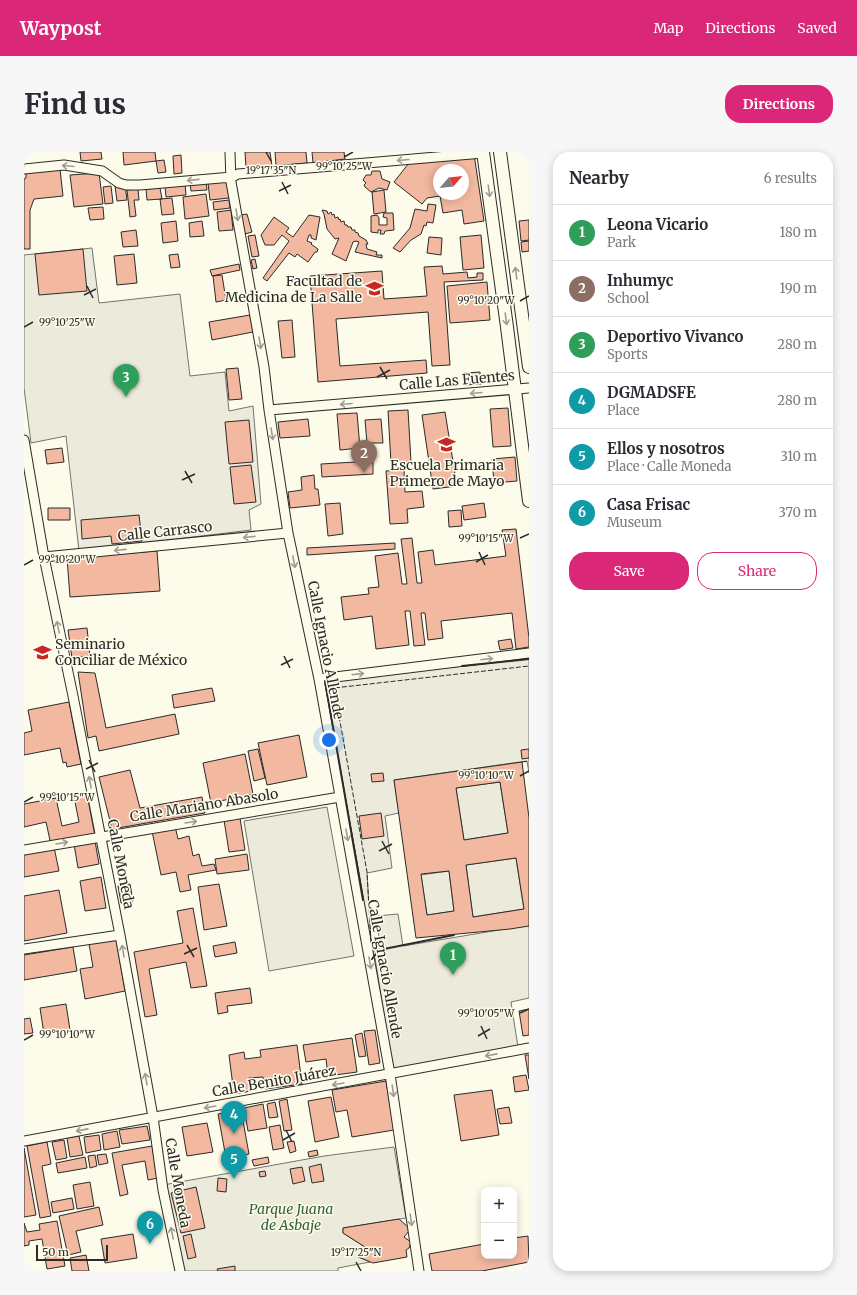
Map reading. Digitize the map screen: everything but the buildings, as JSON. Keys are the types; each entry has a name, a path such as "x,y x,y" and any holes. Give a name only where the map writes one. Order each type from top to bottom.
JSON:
{"main road":[{"path":"483,152 529,501"},
{"path":"500,152 529,367"}],"street":[{"name":"Calle Ignacio Allende","path":"230,152 231,182 264,367 269,410 288,533 319,679 390,1074 419,1271"},
{"path":"24,169 64,165 79,167 102,171 119,182 140,185 232,177 238,174 483,152"},
{"name":"Calle Las Fuentes","path":"269,410 529,388"},
{"name":"Calle Moneda","path":"24,440 44,557 120,935 153,1117 163,1190 180,1271"},
{"name":"Calle Carrasco","path":"44,557 288,533"},
{"path":"319,679 529,653"},
{"name":"Calle Mariano Abasolo","path":"24,850 340,797"},
{"path":"24,949 120,935"},
{"name":"Calle Benito Juárez","path":"24,1141 529,1048"}],"green space":[{"path":"92,248 99,303 180,294 190,376 225,372 229,411 253,406 261,504 249,510 251,530 79,551 66,436 31,443 24,388 24,255"},
{"path":"529,659 529,773 527,761 394,780 399,813 385,816 392,868 367,873 372,957 379,937 376,916 398,914 403,946 529,925 529,998 511,1002 518,1047 393,1070 375,958 371,959 359,874 325,681"},
{"path":"327,807 354,956 269,971 244,821"},
{"name":"Parque Juana de Asbaje","path":"394,1147 406,1218 343,1228 343,1233 365,1247 359,1257 370,1262 338,1268 338,1271 182,1271 163,1185 324,1156"}],"shaded area":[{"path":"500,782 508,833 464,840 456,788"},
{"path":"516,858 524,909 473,917 466,865"},
{"path":"449,871 454,911 427,915 421,875"}],"fence":[{"path":"371,943 367,872 334,688 529,666"},
{"path":"522,762 529,761"}],"wall":[{"path":"462,666 529,659"},
{"path":"327,681 325,681 363,900"},
{"path":"372,959 379,950 454,935"}],"place":[{"name":"Facultad de Medicina de La Salle","path":"375,289"},
{"name":"Deportivo Vivanco","path":"126,397"},
{"name":"Escuela Primaria Primero de Mayo","path":"447,445"},
{"name":"Inhumyc","path":"364,473"},
{"name":"Seminario Conciliar de México","path":"42,652"},
{"name":"Leona Vicario","path":"453,975"},
{"name":"DGMADSFE","path":"234,1134"},
{"name":"Ellos y nosotros","path":"234,1179"},
{"name":"Casa Frisac","path":"150,1244"}]}
